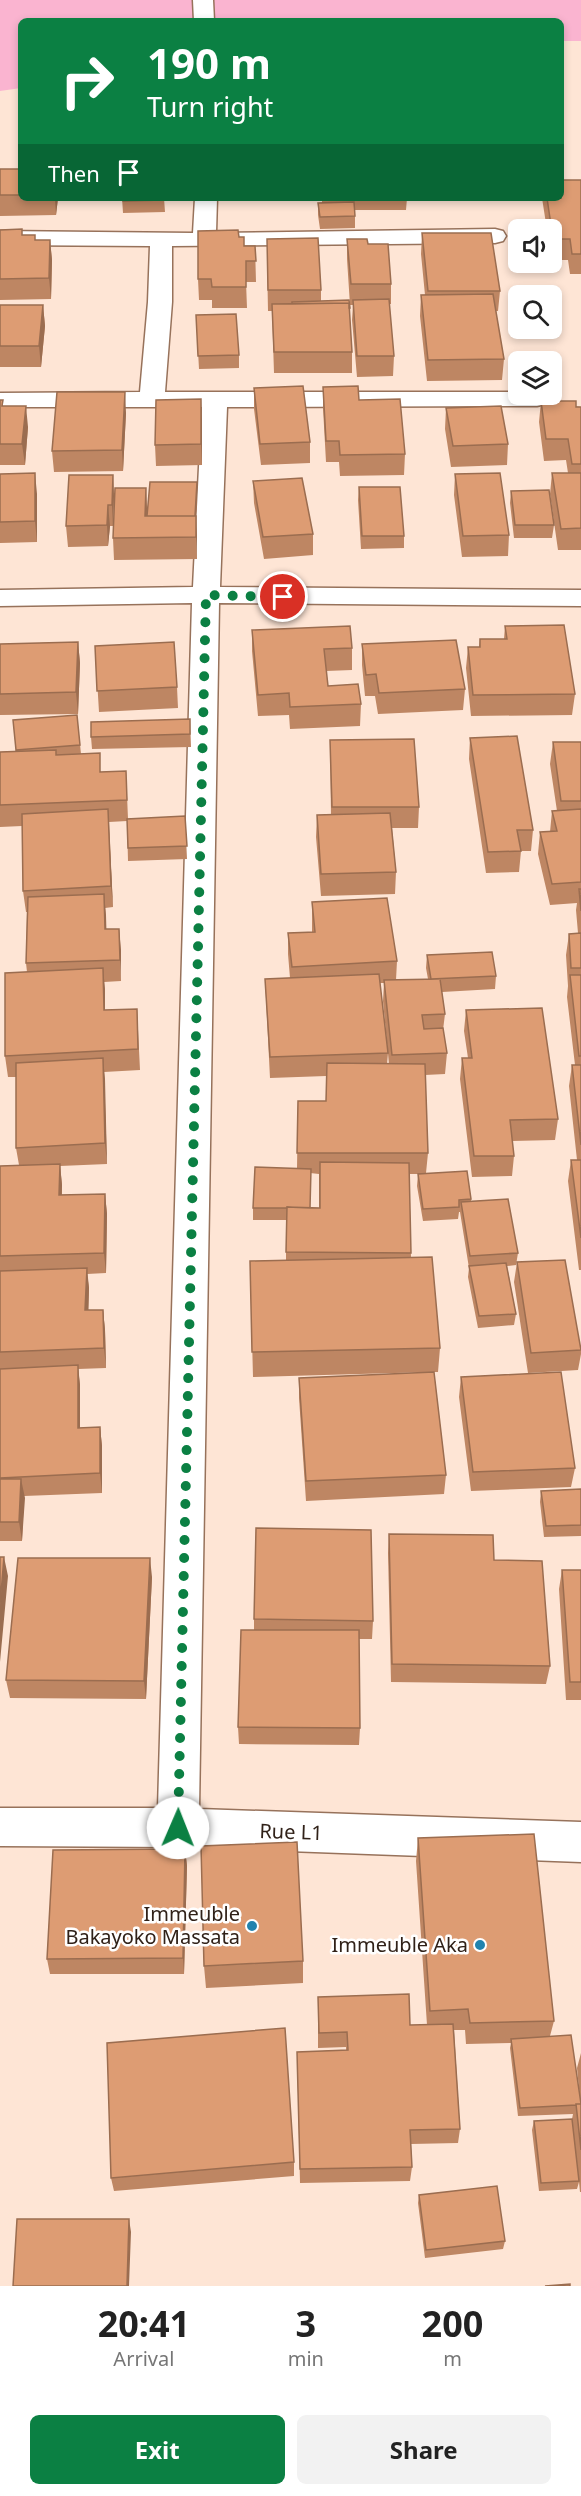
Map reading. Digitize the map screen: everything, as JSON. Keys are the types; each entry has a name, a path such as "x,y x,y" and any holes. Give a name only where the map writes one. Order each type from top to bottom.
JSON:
{"street":[{"path":"203,0 204,18"},
{"path":"204,240 206,201"},
{"path":"0,238 204,240 495,236"},
{"path":"152,398 159,312 161,240"},
{"path":"178,1828 206,595 214,398"},
{"path":"0,400 508,399"},
{"path":"0,598 206,595 581,598"},
{"name":"Rue L1","path":"0,1827 178,1828 581,1842"}],"shaded area":[{"path":"0,0 581,0 581,41 564,41 564,18 18,18 18,88 0,91"}],"building":[{"path":"0,169 18,169 18,195 0,195"},
{"path":"564,180 581,180 581,254 572,254 570,239 562,239 562,219 550,219 547,201 564,201"},
{"path":"354,202 355,216 320,217 318,203"},
{"path":"22,229 22,235 35,235 35,240 50,240 49,278 0,279 0,230"},
{"path":"238,230 239,237 244,237 244,246 255,246 256,261 246,261 246,287 212,287 211,279 198,279 198,231"},
{"path":"422,233 491,233 500,291 428,291"},
{"path":"318,238 321,290 268,290 267,239"},
{"path":"347,239 367,239 368,244 388,244 391,284 351,284"},
{"path":"493,294 504,359 428,360 421,295"},
{"path":"389,299 394,356 357,356 353,300"},
{"path":"349,300 350,308 349,303 292,304 292,302"},
{"path":"349,303 352,352 274,352 272,304"},
{"path":"0,305 43,305 39,346 0,346"},
{"path":"236,314 239,355 198,356 196,315"},
{"path":"303,386 310,442 260,444 254,388"},
{"path":"358,386 359,400 400,399 405,454 340,455 339,441 326,441 323,387"},
{"path":"57,392 125,392 122,450 52,451"},
{"path":"201,399 201,444 155,445 156,400"},
{"path":"0,400 3,400 2,406 26,406 22,444 0,444"},
{"path":"562,401 576,401 576,407 581,407 581,464 572,464 568,439 546,439 542,405 562,405"},
{"path":"501,406 508,444 453,446 446,408"},
{"path":"35,473 35,521 0,522 0,474"},
{"path":"500,473 509,535 463,536 455,474"},
{"path":"552,473 581,473 581,528 561,529"},
{"path":"69,475 113,475 112,505 108,505 107,525 66,526"},
{"path":"302,478 313,534 263,537 253,481"},
{"path":"150,482 197,482 195,516 147,516"},
{"path":"359,487 400,487 404,536 362,536"},
{"path":"115,488 146,488 145,516 196,516 196,537 113,538"},
{"path":"549,490 554,525 515,525 511,491"},
{"path":"564,625 575,694 473,695 468,647 480,647 480,639 507,639 505,626"},
{"path":"350,626 352,648 324,649 328,686 358,684 361,704 290,707 289,693 258,695 252,630"},
{"path":"456,640 465,689 379,693 376,674 366,675 362,644"},
{"path":"78,642 76,692 0,694 0,644"},
{"path":"174,642 177,687 97,691 95,646"},
{"path":"77,715 80,745 16,750 13,720"},
{"path":"190,719 190,734 91,737 91,722"},
{"path":"517,736 533,830 517,830 521,851 488,852 470,738"},
{"path":"414,739 419,807 332,807 330,740"},
{"path":"553,742 581,742 581,801 561,801"},
{"path":"56,750 56,755 100,753 100,772 126,771 127,800 0,805 0,752"},
{"path":"108,809 111,886 23,891 22,814"},
{"path":"581,809 581,882 552,884 540,832 557,831 552,811"},
{"path":"390,813 396,872 321,874 317,815"},
{"path":"185,816 187,846 128,848 127,819"},
{"path":"104,894 105,929 119,929 120,960 26,963 28,897"},
{"path":"387,898 397,961 292,967 288,933 315,932 312,902"},
{"path":"581,933 581,968 571,968 569,934"},
{"path":"492,952 496,976 431,979 427,955"},
{"path":"103,968 104,1010 137,1009 138,1049 5,1056 5,973"},
{"path":"379,974 388,1053 270,1057 265,979"},
{"path":"570,975 581,975 581,1056 579,1056"},
{"path":"440,979 445,1014 422,1015 424,1029 443,1028 447,1053 392,1055 384,980"},
{"path":"542,1008 558,1119 510,1120 514,1156 474,1156 462,1058 472,1058 466,1010"},
{"path":"103,1058 105,1143 16,1148 16,1063"},
{"path":"327,1063 425,1064 428,1153 297,1153 298,1101 326,1101"},
{"path":"572,1065 581,1065 581,1145"},
{"path":"571,1160 581,1160 581,1238"},
{"path":"320,1162 409,1163 411,1253 286,1252 287,1207 320,1208"},
{"path":"60,1164 59,1195 105,1194 104,1253 0,1256 0,1166"},
{"path":"255,1167 311,1169 310,1208 253,1208"},
{"path":"467,1171 471,1199 459,1200 459,1207 423,1209 418,1174"},
{"path":"508,1199 518,1253 470,1256 461,1202"},
{"path":"432,1257 440,1348 252,1352 250,1261"},
{"path":"565,1260 581,1350 531,1353 517,1262"},
{"path":"506,1263 516,1314 479,1316 469,1266"},
{"path":"87,1268 85,1310 103,1310 104,1348 0,1352 0,1271"},
{"path":"78,1365 78,1428 100,1427 100,1473 0,1478 0,1369"},
{"path":"434,1372 446,1475 306,1481 299,1378"},
{"path":"561,1372 575,1468 473,1472 461,1377"},
{"path":"0,1479 21,1479 19,1522 0,1522"},
{"path":"581,1489 581,1525 546,1526 541,1491"},
{"path":"256,1528 371,1530 373,1621 254,1619"},
{"path":"389,1534 493,1535 494,1560 542,1561 550,1666 392,1664"},
{"path":"0,1557 4,1557 0,1605"},
{"path":"18,1558 150,1558 144,1681 6,1680"},
{"path":"562,1570 581,1570 581,1682 570,1682"},
{"path":"241,1630 359,1630 360,1728 238,1727"},
{"name":"Immeuble Aka","path":"534,1834 554,2021 470,2023 468,2009 430,2011 418,1838"},
{"name":"Immeuble Bakayoko Massata","path":"297,1842 303,1961 204,1966 201,1846"},
{"path":"185,1849 183,1958 47,1959 53,1850"},
{"path":"409,1994 410,2025 453,2024 460,2129 410,2130 412,2167 300,2169 297,2052 348,2050 347,2032 319,2033 318,1997"},
{"path":"285,2028 294,2162 111,2178 107,2043"},
{"path":"571,2035 581,2104 520,2108 511,2039"},
{"path":"576,2104 581,2104 581,2150"},
{"path":"572,2119 579,2181 541,2183 534,2121"},
{"path":"497,2186 505,2241 426,2250 419,2195"},
{"path":"17,2219 129,2219 127,2286 13,2286"},
{"path":"570,2284 570,2286 545,2286"}],"place":[{"name":"Immeuble Bakayoko Massata","path":"252,1926"},
{"name":"Immeuble Aka","path":"480,1945"}],"route":[{"path":"178,1828 206,595 283,597"}]}
